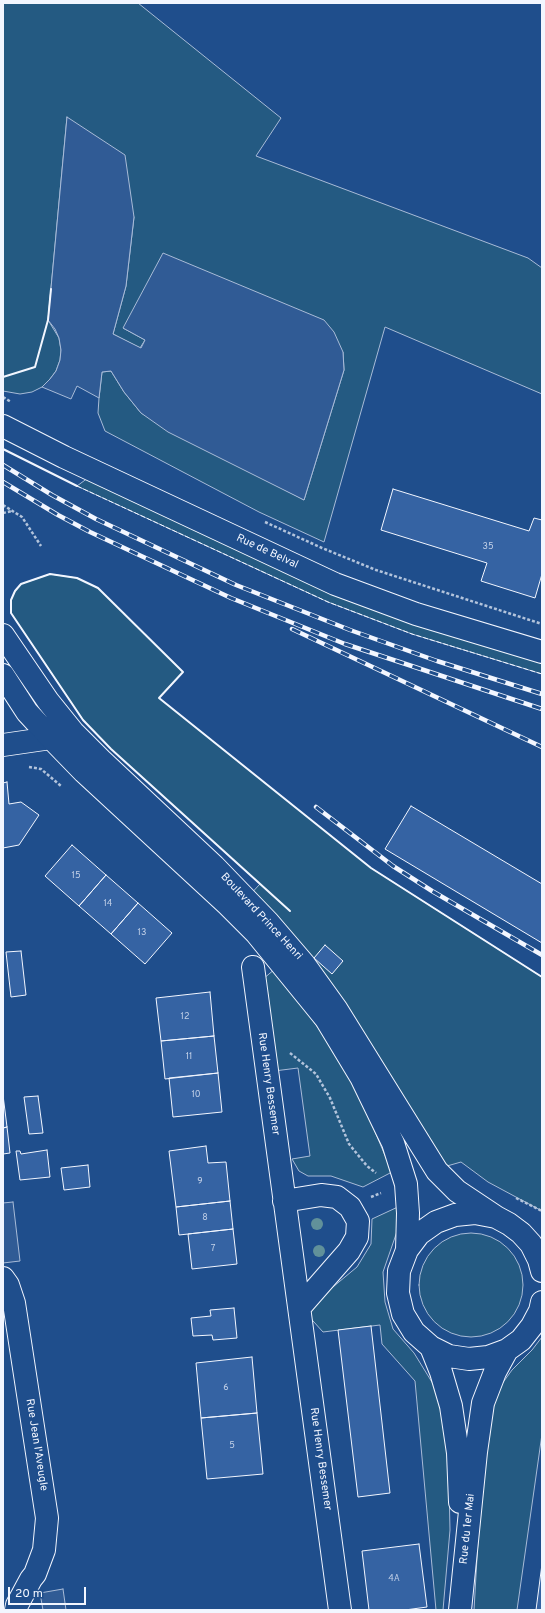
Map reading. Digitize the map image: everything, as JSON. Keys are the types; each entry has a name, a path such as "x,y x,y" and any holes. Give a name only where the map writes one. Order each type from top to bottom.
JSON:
{"main road":[{"name":"Rue de Belval","path":"3,426 64,457 335,584 416,614 542,652"},
{"name":"Boulevard Prince Henri","path":"3,635 48,701 73,732 214,866 268,922 304,964 356,1040 437,1171 457,1191 515,1228 536,1245 542,1270"},
{"name":"Boulevard Prince Henri","path":"3,675 27,712 51,738 84,772 256,933 326,1019 361,1077 393,1142 406,1184 408,1213 407,1250"},
{"path":"3,745 51,738"},
{"name":"Rue Henry Bessemer","path":"253,967 340,1610"},
{"path":"284,1201 321,1195 337,1197 350,1207 358,1221 357,1237 350,1251 300,1307"},
{"path":"496,1217 475,1213 455,1215 436,1222 419,1234 407,1250 399,1271 398,1292 403,1314 414,1332 431,1347 449,1356 469,1359 488,1357 507,1350 521,1340 532,1326 541,1308"},
{"name":"Rue Jean l'Aveugle","path":"3,1278 8,1285 14,1303 47,1518 44,1550 35,1574 27,1585 16,1610"},
{"name":"Rue du 1er Mai","path":"431,1347 441,1372 451,1406 455,1429 458,1452 463,1576"},
{"name":"Rue du 1er Mai","path":"463,1576 476,1452 484,1403 495,1372 507,1350"},
{"path":"460,1610 463,1576"}],"path":[{"path":"3,505 22,517 41,546"},
{"path":"3,513 13,511"},
{"path":"261,520 322,548 376,570 542,624"},
{"path":"261,1034 292,1054 316,1074 330,1098 348,1144 367,1166 378,1175"}],"shaded area":[{"path":"3,3 138,3 281,118 256,156 528,258 542,268 542,394 385,327 324,542 259,512 105,431 98,413 99,398 102,372 111,371 124,392 141,413 304,500 344,370 343,352 123,328 145,340 140,348 113,334 126,286 134,217 67,117 48,320 59,338 61,350 60,360 56,371 42,387 32,392 20,394 3,391"},
{"path":"67,117 125,155 134,217 126,286 113,334 141,348 145,340 123,328 163,253 324,320 334,332 343,352 344,370 304,500 168,432 141,413 124,392 111,371 102,372 99,398 77,386 71,399 42,387 56,371 60,360 61,350 59,338 55,329 48,320"},
{"path":"96,472 335,584 542,652 542,674 412,634 328,602 77,486"},
{"path":"50,574 77,578 98,588 183,672 159,698 371,868 542,977 542,1211 488,1182 461,1162 447,1166 343,1007 246,899 260,884 111,749 83,720 11,613 11,600 15,591 21,584"},
{"path":"275,969 349,1070 392,1172 363,1187 331,1176 308,1176 299,1171 292,1159 310,1156 298,1068 274,1071 268,995 263,979"},
{"path":"13,1202 20,1261 3,1263 3,1203"},
{"path":"400,1206 401,1220 383,1272 385,1302 393,1329 414,1353 435,1387 448,1441 450,1530 443,1610 436,1610 415,1381 382,1344 380,1325 323,1332 304,1311 357,1267 371,1244 372,1219"},
{"path":"471,1233 491,1237 508,1248 519,1265 523,1285 519,1305 508,1322 491,1333 471,1337 451,1333 434,1322 423,1305 419,1285 423,1265 434,1248 451,1237"},
{"path":"542,1337 542,1434 517,1610 474,1610 480,1506 492,1412 499,1388 512,1370 532,1350"},
{"path":"63,1589 66,1610 43,1610 40,1593"}],"building":[{"path":"393,489 529,531 534,518 542,520 542,574 535,598 481,581 487,563 381,530"},
{"path":"7,782 9,804 21,802 39,815 19,845 3,848 3,783"},
{"path":"411,806 542,884 542,943 385,849"},
{"path":"72,845 106,875 79,906 45,876"},
{"path":"106,875 138,903 111,934 79,906"},
{"path":"138,903 172,933 145,964 111,934"},
{"path":"325,945 343,961 332,974 314,958"},
{"path":"21,951 26,995 11,997 6,952"},
{"path":"210,992 214,1036 161,1041 156,998"},
{"path":"214,1036 218,1073 165,1079 161,1041"},
{"path":"218,1073 222,1112 173,1117 169,1078"},
{"path":"3,1095 7,1127 3,1128"},
{"path":"38,1096 43,1133 29,1134 24,1097"},
{"path":"7,1127 10,1153 3,1154 3,1128"},
{"path":"206,1146 208,1163 226,1162 230,1201 176,1207 169,1151"},
{"path":"47,1150 50,1177 20,1180 16,1151 20,1151 21,1154"},
{"path":"88,1165 90,1187 64,1190 61,1168"},
{"path":"230,1201 233,1229 179,1235 176,1207"},
{"path":"233,1229 237,1264 192,1269 188,1234"},
{"path":"234,1308 237,1338 213,1340 212,1335 193,1336 191,1318 211,1316 210,1310"},
{"path":"371,1326 390,1493 358,1497 338,1330"},
{"path":"252,1357 257,1413 201,1418 196,1363"},
{"path":"257,1413 263,1474 207,1479 201,1418"},
{"path":"419,1544 427,1607 405,1610 369,1610 362,1551"},
{"path":"542,1564 542,1610 536,1610"}],"railway":[{"path":"3,465 52,495 96,519 236,585 350,630 437,661 542,694"},
{"path":"3,482 58,515 90,532 231,598 345,644 542,709"},
{"path":"292,629 542,747"},
{"path":"316,807 393,866 432,891 542,955"}],"fence":[{"path":"77,486 328,602 412,634 542,674"}],"wall":[{"path":"3,377 35,367 48,320 51,289"},
{"path":"3,449 77,486"},
{"path":"290,911 111,749 83,720 11,613 11,600 15,591 21,584 50,574 77,578 98,588 183,672 159,698 371,868 542,977"}]}
